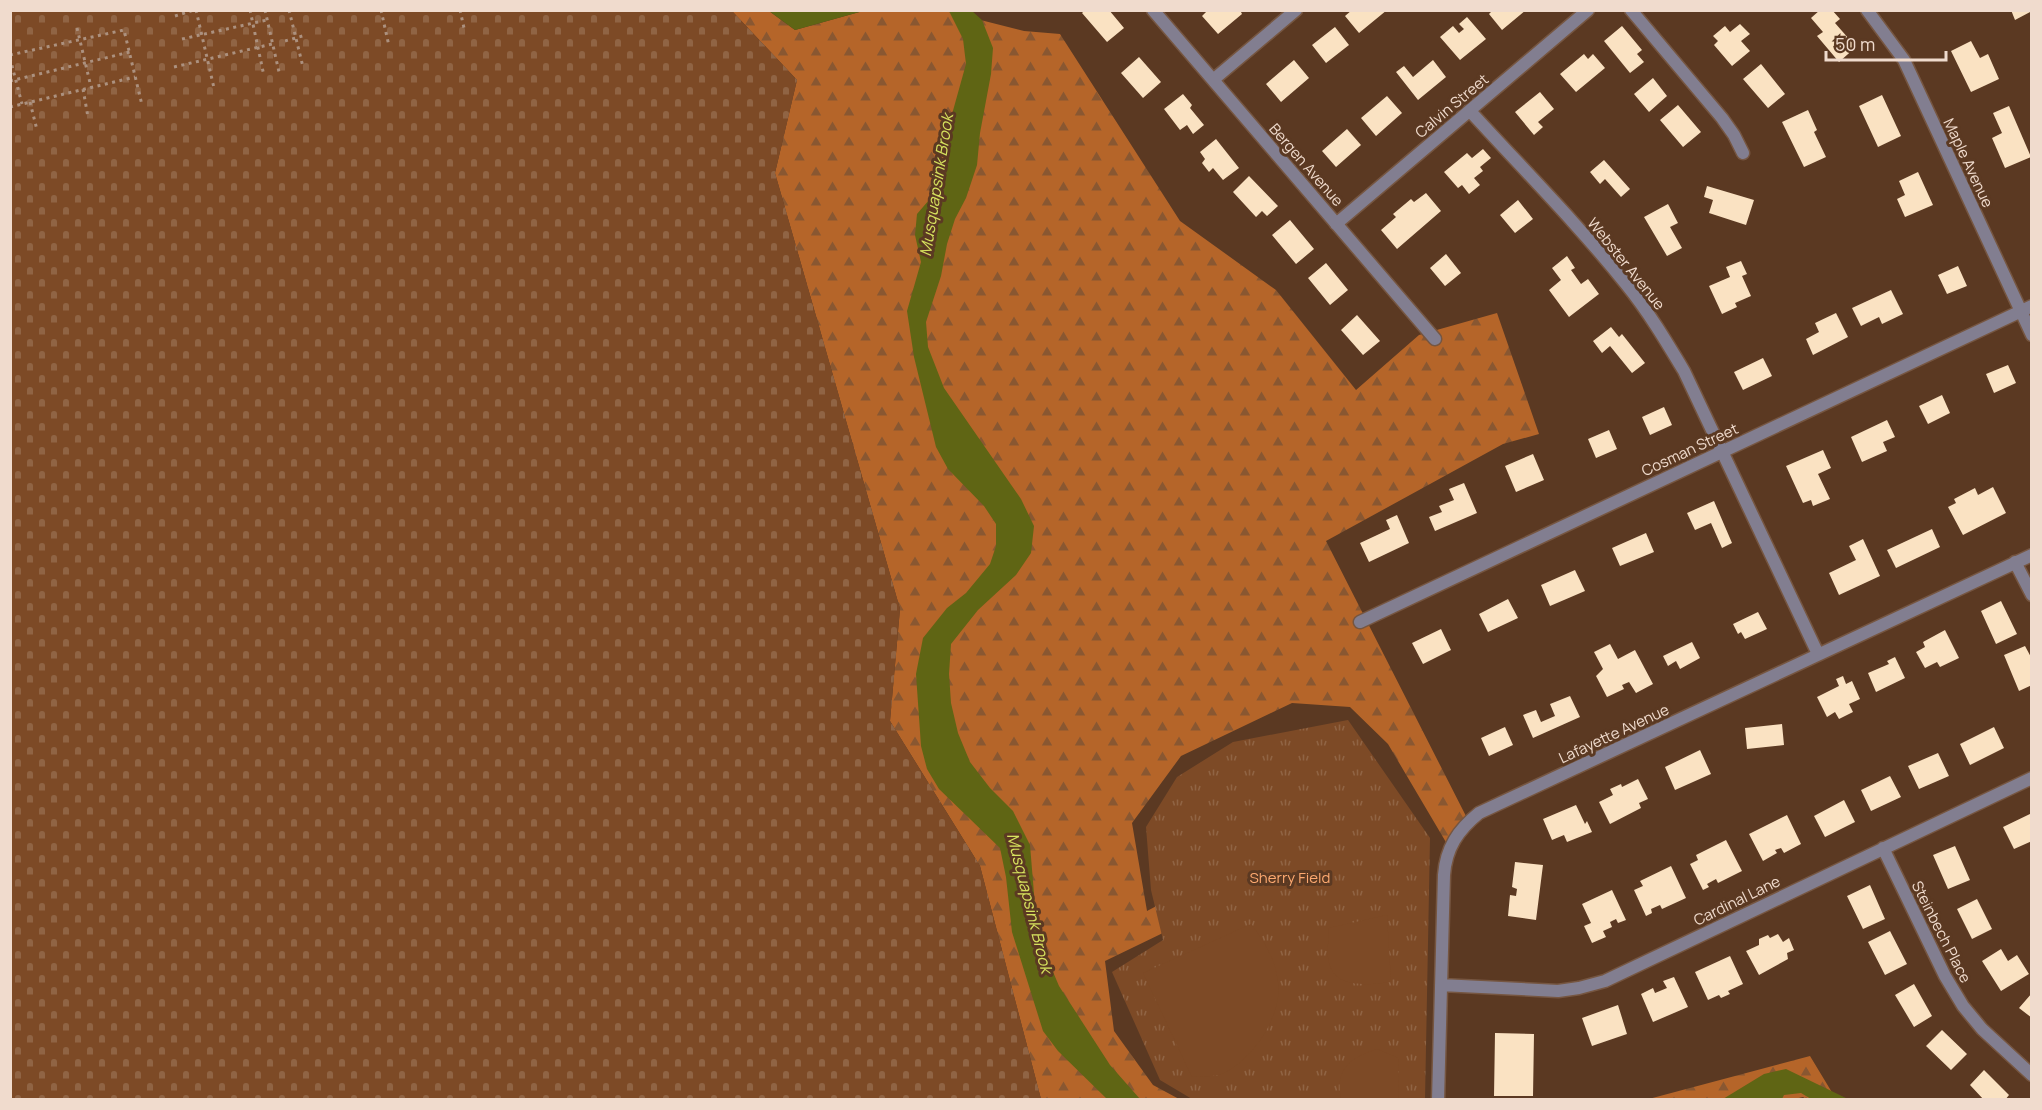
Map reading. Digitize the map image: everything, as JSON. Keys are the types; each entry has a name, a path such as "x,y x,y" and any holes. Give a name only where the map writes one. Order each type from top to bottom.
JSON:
{"street":[{"name":"Bergen Avenue","path":"1153,10 1435,339"},
{"path":"1213,80 1296,10"},
{"name":"Calvin Street","path":"1336,224 1588,10"},
{"path":"1631,10 1722,118 1743,153"},
{"name":"Maple Avenue","path":"1867,10 1904,60 2026,308 2031,335"},
{"name":"Webster Avenue","path":"1470,111 1596,248 1658,327 1684,371 1818,654"},
{"name":"Cosman Street","path":"1360,622 2026,308"},
{"name":"Lafayette Avenue","path":"1438,1100 1444,866 1449,850 1464,826 1479,813 2031,555"},
{"path":"2015,562 2031,595"},
{"name":"Cardinal Lane","path":"1441,985 1558,991 1605,981 2031,778"},
{"name":"Steinbech Place","path":"1883,848 1944,976 1963,1006 1982,1029 2031,1075"}],"path":[{"path":"175,16 195,10 214,88"},
{"path":"250,10 264,76"},
{"path":"265,10 279,72"},
{"path":"289,10 303,67"},
{"path":"381,10 389,46"},
{"path":"460,10 464,28"},
{"path":"182,39 267,20"},
{"path":"77,28 91,87"},
{"path":"22,104 10,57 124,30 142,105"},
{"path":"285,41 306,35"},
{"path":"174,67 273,44"},
{"path":"10,81 130,52"},
{"path":"10,106 135,76"},
{"path":"82,89 88,117"},
{"path":"30,102 37,130"}],"green space":[{"path":"10,11 732,11 797,80 775,173 900,609 890,721 980,866 1041,1099 11,1099"},
{"path":"732,11 769,11 795,30 863,11 945,11 1024,31 1060,34 1180,221 1276,290 1356,390 1419,335 1497,313 1539,434 1503,444 1326,541 1469,822 1450,849 1388,744 1350,707 1292,703 1181,756 1132,823 1147,911 1185,891 1196,917 1105,961 1114,1031 1153,1085 1179,1099 1041,1099 980,866 890,721 900,609 775,173 797,80"},
{"name":"Sherry Field","path":"1348,720 1430,838 1425,1099 1192,1099 1160,1080 1112,972 1163,940 1151,890 1146,827 1177,777 1233,742"},
{"path":"1387,915 1391,982 1352,983 1336,975 1328,957 1329,928"},
{"path":"1251,924 1269,951 1277,974 1278,995 1271,1022 1255,1047 1235,1066 1224,1073 1192,1077 1143,973"},
{"path":"1377,1049 1398,1058 1399,1099 1341,1099 1340,1079 1347,1066 1359,1056"},
{"path":"1810,1056 1836,1099 1806,1099 1803,1097 1790,1100 1645,1100"}],"water":[{"path":"769,11 863,11 795,30"},
{"name":"Musquapsink Brook","path":"949,11 972,11 982,20 993,48 977,165 966,198 955,219 947,244 941,276 926,322 928,347 944,388 1021,499 1034,526 1031,553 1016,575 978,610 951,644 949,674 951,703 958,733 970,762 990,788 1013,811 1030,845 1036,918 1048,960 1059,986 1110,1065 1140,1099 1107,1099 1058,1051 1043,1031 1012,932 1006,877 1000,848 939,789 927,769 921,746 916,674 923,638 947,608 966,593 990,564 996,546 996,524 984,506 948,469 936,447 914,357 907,311 921,262 915,235 917,214 935,193 945,174 949,125 966,64 963,39"},
{"path":"1786,1069 1848,1099 1811,1099 1801,1093 1784,1095 1782,1099 1723,1099 1764,1074"}],"building":[{"path":"1085,10 1109,10 1124,28 1107,42 1082,13"},
{"path":"1208,10 1240,10 1242,14 1218,34 1202,16"},
{"path":"1352,10 1387,10 1359,33 1345,16"},
{"path":"1493,10 1526,10 1502,30 1489,14"},
{"path":"1820,10 1832,10 1840,19 1835,23 1856,47 1839,62 1817,36 1823,32 1811,18"},
{"path":"2011,10 2032,10 2032,11 2015,20"},
{"path":"1467,17 1486,39 1460,60 1440,37 1453,26 1459,33 1464,29 1459,24"},
{"path":"1740,24 1750,34 1741,41 1750,51 1732,66 1714,45 1718,41 1713,36 1725,26 1730,32"},
{"path":"1622,26 1642,50 1637,54 1644,62 1630,73 1604,41"},
{"path":"1335,27 1349,45 1326,63 1312,45"},
{"path":"1971,41 1980,58 1988,54 1999,79 1971,92 1951,51"},
{"path":"1584,54 1588,59 1593,54 1605,68 1576,92 1560,74"},
{"path":"1139,57 1161,82 1143,98 1121,73"},
{"path":"1294,60 1309,78 1281,102 1266,84"},
{"path":"1433,60 1446,77 1418,100 1396,72 1404,66 1413,77"},
{"path":"1761,64 1785,94 1768,108 1743,79"},
{"path":"1653,78 1667,96 1649,112 1634,94"},
{"path":"1540,92 1554,109 1538,122 1543,127 1534,135 1515,112"},
{"path":"1183,94 1192,105 1190,108 1204,125 1193,134 1187,125 1180,130 1164,109"},
{"path":"1882,95 1901,136 1878,147 1859,106"},
{"path":"1387,96 1402,113 1376,136 1361,118"},
{"path":"1678,105 1701,132 1683,147 1660,120"},
{"path":"2009,106 2031,157 2005,168 1992,138 2002,133 1993,113"},
{"path":"1808,110 1817,130 1814,132 1826,157 1804,167 1782,122"},
{"path":"1347,129 1361,145 1336,167 1322,151"},
{"path":"1216,139 1239,168 1223,180 1213,168 1209,172 1202,163 1205,159 1200,152"},
{"path":"1483,149 1491,158 1480,167 1483,171 1474,178 1480,185 1469,194 1462,185 1458,188 1444,172 1467,153 1472,158"},
{"path":"1604,160 1630,189 1621,197 1605,179 1600,184 1590,172"},
{"path":"1918,172 1933,205 1905,217 1897,199 1905,195 1899,181"},
{"path":"1249,176 1278,206 1267,216 1262,211 1256,217 1233,192"},
{"path":"1707,186 1754,200 1746,225 1709,213 1713,200 1704,197"},
{"path":"1426,193 1441,211 1397,249 1381,230 1396,217 1393,214 1411,199 1414,202"},
{"path":"1518,200 1533,219 1515,233 1500,215"},
{"path":"1668,204 1678,223 1670,227 1682,248 1667,256 1644,217"},
{"path":"1290,220 1314,249 1296,264 1272,235"},
{"path":"1446,254 1461,273 1445,286 1430,268"},
{"path":"1567,256 1575,268 1571,270 1581,284 1588,279 1599,294 1569,317 1549,290 1561,280 1552,268"},
{"path":"1741,261 1747,274 1742,276 1751,296 1735,303 1737,307 1722,314 1709,286 1730,277 1726,267"},
{"path":"1326,263 1348,290 1330,305 1308,278"},
{"path":"1958,266 1967,286 1947,294 1938,275"},
{"path":"1891,290 1903,314 1882,324 1879,317 1861,326 1852,308"},
{"path":"1836,313 1848,337 1813,355 1806,339 1819,332 1815,323"},
{"path":"1357,315 1380,341 1363,355 1341,330"},
{"path":"1611,327 1619,337 1622,334 1645,363 1632,373 1610,346 1602,353 1593,341"},
{"path":"1763,358 1772,376 1743,390 1734,372"},
{"path":"2008,365 2016,383 1994,393 1986,374"},
{"path":"1942,395 1950,413 1928,424 1919,406"},
{"path":"1664,407 1672,425 1650,435 1642,417"},
{"path":"1887,420 1895,437 1883,442 1887,451 1862,462 1851,437"},
{"path":"1609,430 1617,449 1596,458 1588,439"},
{"path":"1823,450 1831,468 1818,474 1830,499 1813,506 1811,500 1803,503 1786,466"},
{"path":"1533,454 1544,480 1516,492 1505,466"},
{"path":"1464,483 1477,513 1435,531 1429,517 1442,512 1439,506 1454,500 1449,489"},
{"path":"1993,487 2006,513 1963,535 1948,507 1956,503 1954,499 1975,488 1978,495"},
{"path":"1714,501 1732,543 1722,548 1711,523 1695,530 1687,513"},
{"path":"1397,515 1409,543 1369,562 1360,543 1390,529 1386,520"},
{"path":"1932,529 1940,547 1896,568 1887,550"},
{"path":"1646,533 1654,552 1620,566 1612,548"},
{"path":"1863,539 1880,576 1839,595 1829,573 1856,560 1849,546"},
{"path":"1575,570 1585,591 1550,606 1541,585"},
{"path":"1508,599 1518,618 1488,632 1479,614"},
{"path":"2001,601 2017,634 1996,644 1981,611"},
{"path":"1758,612 1767,629 1745,639 1741,632 1738,634 1733,624"},
{"path":"1441,629 1451,650 1423,664 1412,643"},
{"path":"1945,630 1959,658 1940,667 1937,662 1925,668 1916,652 1925,647 1923,642"},
{"path":"1692,642 1700,658 1680,669 1676,661 1668,666 1663,656"},
{"path":"1610,644 1618,659 1635,650 1653,684 1636,693 1629,682 1622,685 1624,689 1607,697 1596,676 1603,669 1594,652"},
{"path":"2025,646 2032,659 2032,685 2019,691 2004,655"},
{"path":"1895,657 1905,678 1876,692 1868,673 1889,664 1887,661"},
{"path":"1843,676 1846,684 1852,681 1860,699 1849,704 1853,712 1839,719 1835,712 1827,717 1817,697 1839,686 1836,679"},
{"path":"1570,696 1580,717 1533,738 1523,715 1536,710 1541,722 1555,716 1550,704"},
{"path":"1782,724 1784,745 1747,749 1745,728"},
{"path":"1505,727 1513,745 1489,756 1481,738"},
{"path":"1994,727 2004,748 1970,765 1960,744"},
{"path":"1700,750 1711,774 1675,790 1665,767"},
{"path":"1938,753 1949,776 1919,789 1908,766"},
{"path":"1890,776 1901,797 1871,811 1861,790"},
{"path":"1638,779 1648,799 1639,803 1641,808 1610,824 1599,802 1613,795 1610,789 1621,784 1622,787"},
{"path":"1844,800 1855,822 1825,837 1814,816"},
{"path":"1576,805 1585,824 1587,821 1592,832 1567,842 1564,835 1552,840 1543,819"},
{"path":"2032,813 2032,841 2014,849 2003,827"},
{"path":"1787,815 1801,844 1784,853 1781,848 1775,850 1777,853 1763,861 1749,834"},
{"path":"1726,840 1742,871 1718,883 1716,879 1707,884 1709,887 1703,890 1690,864 1698,860 1696,855"},
{"path":"1955,846 1970,880 1948,889 1933,855"},
{"path":"1515,862 1543,865 1536,920 1508,916 1510,895 1516,896 1517,889 1512,887"},
{"path":"1671,866 1686,898 1662,909 1660,905 1651,909 1652,913 1646,916 1634,890 1643,886 1640,881"},
{"path":"1870,885 1885,919 1863,929 1847,896"},
{"path":"1612,890 1626,920 1618,923 1616,919 1610,922 1612,927 1603,931 1606,937 1592,943 1584,926 1591,923 1582,904"},
{"path":"1977,899 1992,929 1972,939 1957,909"},
{"path":"1890,931 1907,964 1885,975 1868,942"},
{"path":"1778,934 1783,942 1789,938 1794,950 1787,953 1788,959 1759,975 1746,951 1759,945 1759,939 1768,935 1770,938"},
{"path":"2001,949 2008,961 2017,955 2029,974 2001,991 1982,961"},
{"path":"1730,956 1743,984 1728,991 1730,994 1721,998 1719,995 1708,1000 1695,972"},
{"path":"1674,977 1688,1007 1653,1022 1641,994 1653,988 1655,993 1667,988 1663,981"},
{"path":"1914,984 1932,1016 1914,1027 1895,995"},
{"path":"2032,993 2032,1018 2019,1008"},
{"path":"1618,1005 1627,1034 1592,1046 1582,1018"},
{"path":"1942,1030 1967,1054 1951,1070 1926,1046"},
{"path":"1495,1033 1534,1034 1533,1096 1494,1096"},
{"path":"1984,1070 2009,1095 2005,1100 1984,1100 1970,1085"}]}
